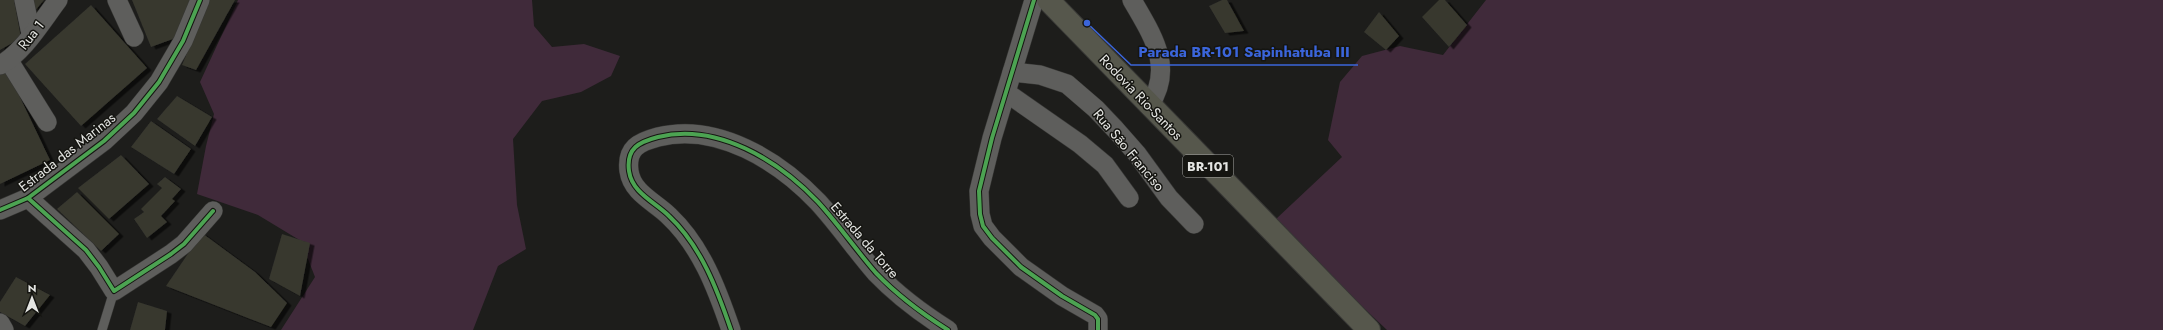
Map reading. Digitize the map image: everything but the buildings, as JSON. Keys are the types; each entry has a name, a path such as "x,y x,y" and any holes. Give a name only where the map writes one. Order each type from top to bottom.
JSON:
{"highway":[{"name":"Rodovia Rio-Santos","path":"1048,0 1149,106 1369,330"}],"street":[{"path":"24,0 31,34"},
{"name":"Rua 1","path":"4,63 22,47 58,0"},
{"path":"117,0 134,37"},
{"name":"Estrada das Marinas","path":"0,210 28,198 104,141 134,113 159,82 183,41 200,0"},
{"path":"1034,0 1007,93 992,138 979,191 980,214 983,226 1021,267 1062,296 1095,315 1098,319 1098,330"},
{"path":"1132,0 1151,34 1161,65 1162,79 1157,94 1149,106"},
{"path":"4,63 47,122"},
{"name":"Rua São Franciso","path":"1012,72 1040,75 1067,84 1096,109 1115,129 1137,154 1169,198 1194,224"},
{"path":"1007,93 1080,144 1105,165 1128,198"},
{"name":"Estrada da Torre","path":"731,330 720,299 694,246 681,227 643,195 632,180 629,171 629,156 632,148 638,143 667,135 697,135 733,142 772,163 817,201 876,273 908,304 948,330"},
{"path":"28,198 86,250 114,291 184,244 213,211"},
{"path":"0,323 4,330"}],"lane":[{"path":"102,330 114,291"}],"shaded area":[{"path":"238,0 532,0 534,26 552,47 584,44 620,56 611,76 581,92 542,101 513,139 517,205 526,249 498,266 473,330 281,330 315,277 301,241 258,215 197,194 214,114 200,82"},
{"path":"1486,0 2163,0 2163,330 1387,330 1325,271 1276,219 1342,157 1328,140 1340,82 1362,56 1400,46 1443,55"}],"cycle path":[{"path":"0,210 28,198 104,141 134,113 159,82 183,41 200,0"},
{"path":"1034,0 992,138 979,191 980,214 983,226 992,238 1021,267 1062,296 1095,315 1098,319 1098,330"},
{"path":"731,330 714,284 699,254 680,228 669,216 639,191 631,179 629,163 632,151 635,147 645,141 658,137 680,134 702,135 724,140 746,148 766,159 785,172 818,202 884,281 910,304 948,330"},
{"path":"28,198 86,250 114,291 184,244 213,211"}],"place":[{"name":"Parada BR-101 Sapinhatuba III","path":"1087,23"}]}
